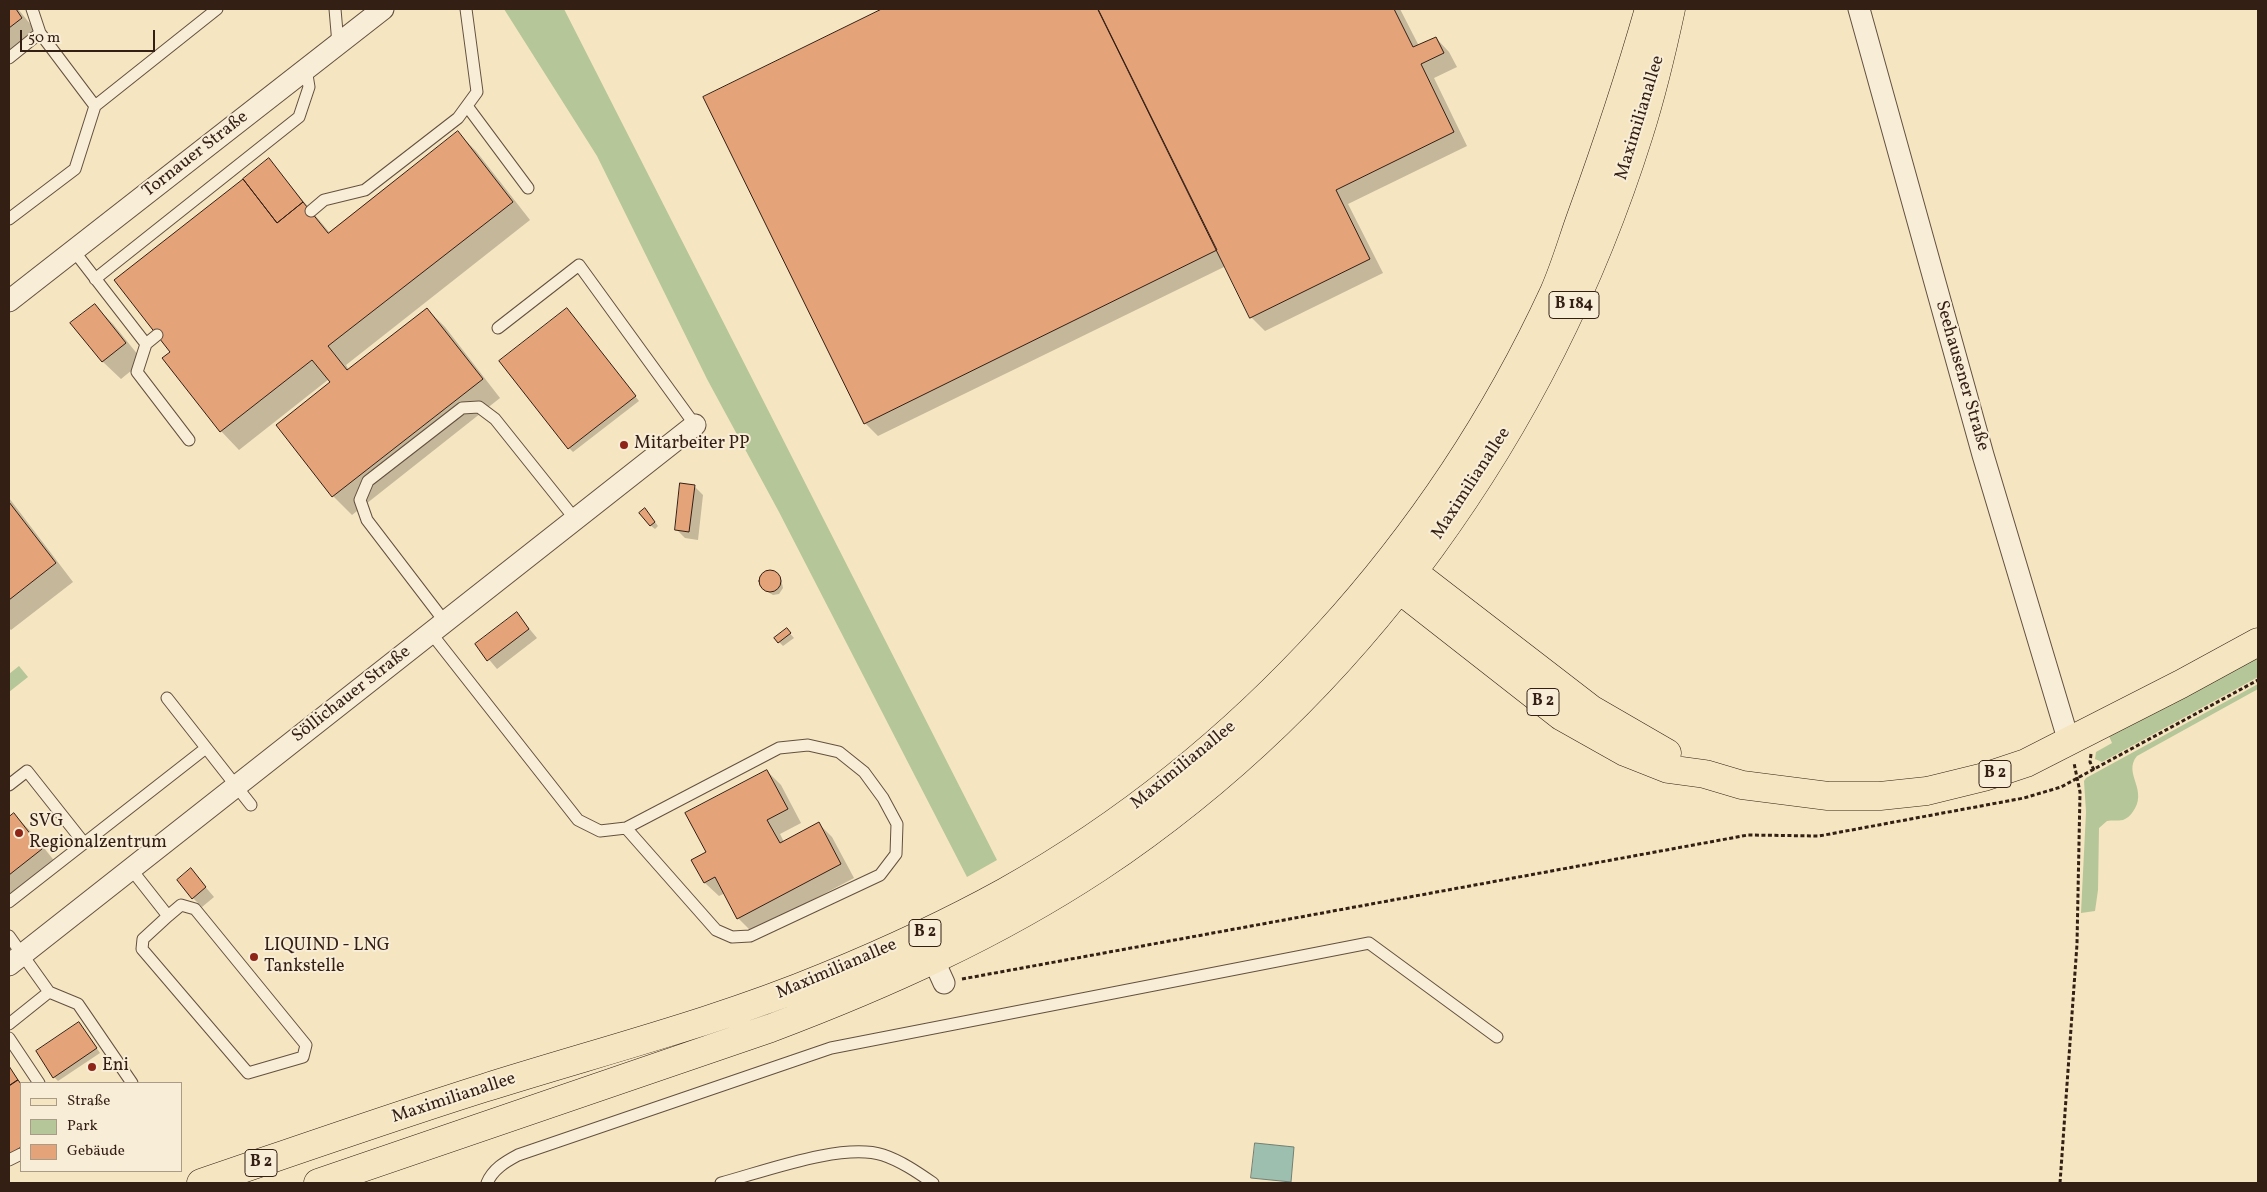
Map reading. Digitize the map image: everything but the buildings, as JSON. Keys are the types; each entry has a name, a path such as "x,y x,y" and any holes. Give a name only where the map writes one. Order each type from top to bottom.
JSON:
{"main road":[{"name":"B 184","path":"1386,565 1447,481 1472,442 1498,398 1553,293 1613,130 1649,9"},
{"name":"Maximilianallee","path":"318,1183 771,1028 838,1003 939,972 1020,915 1097,868 1167,818 1202,790 1290,711 1364,634 1407,582 1499,444 1552,350 1612,213 1640,134 1671,9"},
{"name":"B 2","path":"1386,565 1407,582 1591,709 1705,774 1742,785 1828,796 1880,796 1927,791 1984,777 2026,763 2258,642"},
{"name":"Maximilianallee","path":"201,1183 488,1087 640,1042 755,1004 826,977 923,934 1003,893 1046,867 1136,806 1211,746 1281,682 1386,565"}],"street":[{"name":"Tornauer Straße","path":"9,302 383,9"},
{"name":"Seehausener Straße","path":"1859,9 1983,456 2069,742"},
{"name":"Söllichauer Straße","path":"16,960 695,425"}],"lane":[{"path":"32,9 40,33 96,106"},
{"path":"9,219 75,168 96,106 216,9"},
{"path":"335,9 338,44"},
{"path":"311,211 324,200 365,190 458,118 477,92 466,9"},
{"path":"9,58 40,33"},
{"path":"95,279 299,117 309,87 306,69"},
{"path":"466,106 528,188"},
{"path":"74,251 146,344"},
{"path":"498,328 579,265 695,425"},
{"path":"157,335 146,344 137,372 189,440"},
{"path":"575,520 495,419 479,407 462,408 368,481 360,500 367,520 438,627 578,820 600,831 626,828 779,748 808,745 839,752 864,772 883,798 897,824 896,854 880,875 750,936 732,937 716,930 626,828"},
{"path":"167,698 251,805"},
{"path":"9,902 206,748"},
{"path":"9,785 27,771 84,844"},
{"path":"131,869 168,916"},
{"path":"181,905 195,909 306,1045 303,1058 248,1073 142,949 143,939 168,916 181,905"},
{"path":"9,936 16,960 49,992 78,1004 131,1082"},
{"path":"487,1183 502,1163 518,1155 831,1048 1369,944 1497,1038"},
{"path":"9,1024 49,992"},
{"path":"9,1038 38,1082"},
{"path":"721,1183 827,1155 854,1152 881,1154 906,1164 932,1183"}],"path":[{"path":"2060,1183 2077,944 2080,792 2077,779 2258,680"},
{"path":"939,972 991,972 1748,834"}],"green space":[{"path":"504,9 564,9 997,860 967,877 779,512 707,379 597,156"},
{"path":"2258,654 2258,677 2102,762 2095,759 2096,752 2112,743 2109,736"},
{"path":"19,666 28,677 9,692 9,674"},
{"path":"2258,684 2258,689 2137,756 2132,769 2138,790 2137,805 2131,814 2123,820 2107,821 2099,828 2098,890 2095,911 2081,913 2086,812 2084,781 2086,778"}],"shaded area":[{"path":"1255,1143 1294,1147 1291,1182 1251,1178"}],"place":[{"name":"Mitarbeiter PP","path":"624,445"},
{"name":"SVG Regionalzentrum","path":"19,833"},
{"name":"LIQUIND - LNG Tankstelle","path":"254,957"},
{"name":"Eni","path":"92,1067"}]}
